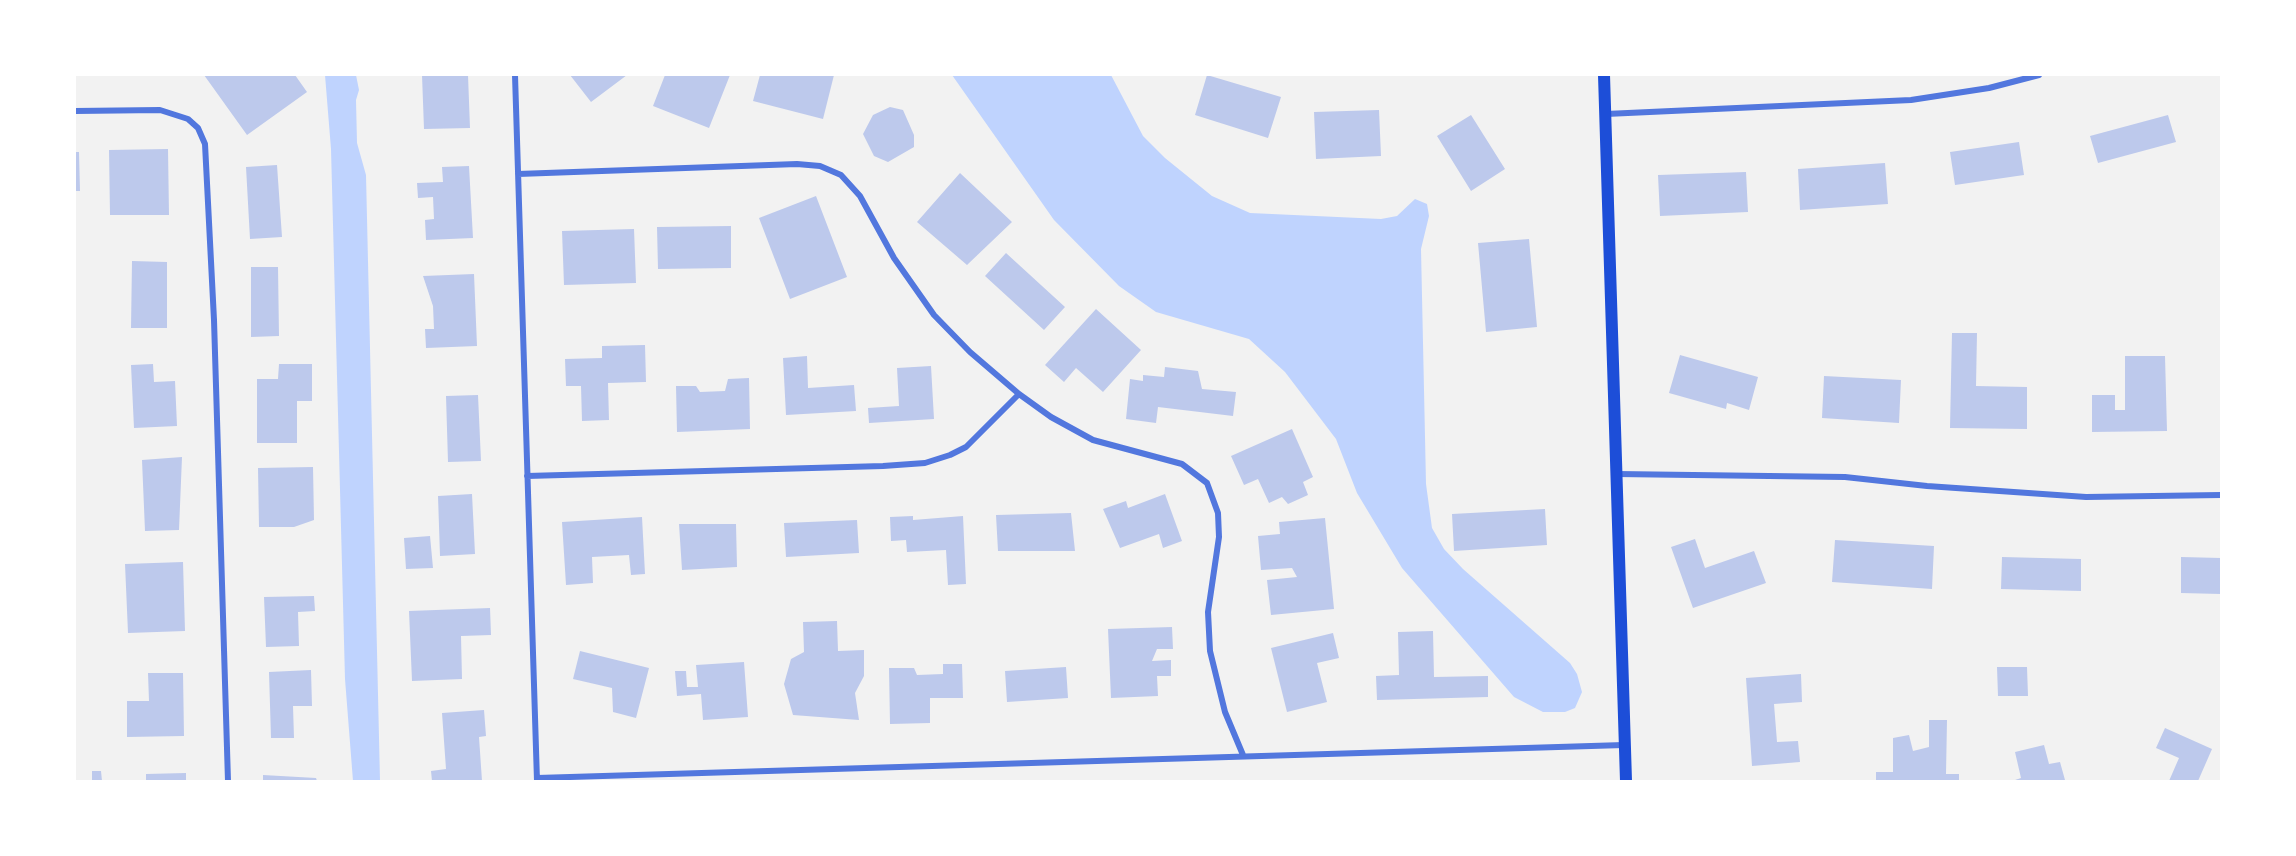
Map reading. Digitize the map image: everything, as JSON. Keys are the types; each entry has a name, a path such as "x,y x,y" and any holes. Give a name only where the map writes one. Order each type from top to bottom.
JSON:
{"main road":[{"path":"1604,75 1626,781"}],"street":[{"path":"515,75 537,779 1243,755 1624,745"},
{"path":"1606,114 1911,100 1989,88 2039,75"},
{"path":"75,111 160,110 188,119 198,128 207,155 228,781"},
{"path":"518,174 797,164 833,171 850,183 860,196 894,258 934,315 970,352 1019,394 1050,417 1093,440 1182,464 1198,474 1211,489 1218,513 1220,537 1208,612 1210,651 1228,721 1243,755"},
{"path":"527,476 925,463 966,447 1019,394"},
{"path":"1617,474 1834,477 2078,497 2221,495"}],"water":[{"path":"325,75 356,75 359,90 356,100 357,143 366,175 380,781 353,781 345,679 331,149"},
{"path":"952,75 1111,75 1143,136 1165,158 1212,196 1250,213 1381,219 1397,216 1415,199 1427,204 1429,216 1421,249 1426,484 1432,528 1444,549 1463,569 1570,663 1577,674 1582,692 1575,708 1565,712 1543,712 1514,697 1402,568 1357,493 1336,439 1285,372 1249,339 1156,312 1119,286 1054,220"}],"building":[{"path":"204,75 295,75 307,92 247,135"},
{"path":"422,75 468,75 470,128 424,129"},
{"path":"570,75 627,75 591,102"},
{"path":"665,75 730,75 709,128 653,106"},
{"path":"760,75 834,75 823,119 753,101"},
{"path":"1207,75 1281,97 1268,138 1195,115"},
{"path":"890,107 903,110 914,135 914,147 888,162 874,156 863,134 873,115"},
{"path":"1379,110 1381,156 1316,159 1314,112"},
{"path":"1471,115 1505,169 1471,191 1437,136"},
{"path":"2168,115 2176,142 2098,163 2090,136"},
{"path":"2019,142 2024,175 1955,185 1950,152"},
{"path":"168,149 169,215 110,215 109,150"},
{"path":"75,152 79,152 80,191 75,191"},
{"path":"1885,163 1888,204 1800,210 1798,169"},
{"path":"277,165 282,237 250,239 246,167"},
{"path":"469,166 473,238 426,240 425,220 434,219 433,197 418,198 417,183 443,182 442,167"},
{"path":"1746,172 1748,212 1660,216 1658,175"},
{"path":"960,173 1012,222 967,265 917,222"},
{"path":"816,196 847,277 790,299 759,218"},
{"path":"731,226 731,268 658,269 657,227"},
{"path":"634,229 636,283 564,285 562,231"},
{"path":"1529,239 1537,327 1486,332 1478,243"},
{"path":"1006,253 1065,307 1044,330 985,276"},
{"path":"132,261 167,262 167,328 131,328"},
{"path":"251,267 278,267 279,336 251,337"},
{"path":"474,274 477,346 426,348 425,329 434,329 433,306 423,276"},
{"path":"1096,309 1141,350 1103,392 1076,368 1064,382 1045,365"},
{"path":"1952,333 1977,333 1976,386 2027,387 2027,429 1950,428"},
{"path":"645,345 646,382 608,383 609,420 582,421 581,386 566,386 565,359 602,358 602,346"},
{"path":"1680,355 1758,377 1749,410 1727,403 1726,409 1669,393"},
{"path":"807,356 808,388 854,385 856,411 786,415 783,358"},
{"path":"2125,356 2165,356 2167,431 2092,432 2092,395 2115,395 2115,410 2125,410"},
{"path":"153,364 154,382 175,381 177,426 134,428 131,365"},
{"path":"279,364 312,364 312,401 297,401 297,443 257,443 257,379 278,379"},
{"path":"931,366 934,419 869,423 868,408 899,406 897,368"},
{"path":"1165,367 1198,371 1202,389 1236,392 1233,416 1158,407 1156,423 1126,419 1130,379 1143,381 1143,375 1164,377"},
{"path":"1824,376 1901,380 1899,423 1822,418"},
{"path":"749,378 750,429 677,432 676,386 696,386 700,392 725,391 728,379"},
{"path":"478,395 481,461 448,462 446,396"},
{"path":"1292,429 1313,477 1303,482 1308,495 1288,504 1282,497 1269,503 1258,479 1244,485 1231,456"},
{"path":"182,457 179,530 145,531 142,460"},
{"path":"313,467 314,520 294,527 259,527 258,468"},
{"path":"472,494 475,554 440,556 438,496"},
{"path":"1165,494 1182,541 1163,548 1159,534 1120,548 1103,509 1126,501 1128,508"},
{"path":"1545,509 1547,545 1454,551 1452,514"},
{"path":"1071,513 1075,551 998,551 996,515"},
{"path":"913,516 913,520 963,516 966,584 948,585 946,550 907,552 906,540 891,541 890,517"},
{"path":"642,517 645,574 631,575 629,555 592,557 593,583 566,585 562,522"},
{"path":"1325,518 1334,609 1271,615 1267,580 1297,577 1292,568 1261,570 1258,536 1280,534 1279,522"},
{"path":"857,520 859,553 786,557 784,523"},
{"path":"679,524 736,524 737,567 682,570"},
{"path":"430,536 433,568 406,569 404,538"},
{"path":"1695,539 1705,568 1754,551 1766,583 1693,608 1671,547"},
{"path":"1835,540 1934,546 1932,589 1832,582"},
{"path":"2002,557 2081,559 2081,591 2001,589"},
{"path":"2181,557 2221,558 2221,594 2181,593"},
{"path":"183,562 185,631 128,633 125,564"},
{"path":"314,596 315,611 298,612 299,646 266,647 264,597"},
{"path":"490,608 491,635 461,636 462,679 412,681 409,611"},
{"path":"837,621 838,651 864,650 864,676 855,693 859,720 793,715 784,684 791,659 804,652 803,622"},
{"path":"1172,627 1173,649 1157,649 1152,661 1171,660 1171,676 1157,676 1158,696 1111,698 1108,629"},
{"path":"1433,631 1434,677 1488,676 1488,697 1377,700 1376,676 1399,675 1398,632"},
{"path":"1333,633 1339,658 1317,663 1327,702 1287,712 1271,648"},
{"path":"580,651 649,668 636,718 613,712 612,688 573,679"},
{"path":"744,662 748,717 703,720 701,694 677,696 675,671 686,671 687,687 698,687 696,665"},
{"path":"943,664 962,664 963,698 930,698 930,723 890,724 889,668 914,668 917,675 943,674"},
{"path":"1066,667 1068,698 1007,702 1005,671"},
{"path":"1997,667 2027,667 2028,696 1998,696"},
{"path":"311,670 312,706 293,706 294,738 271,738 269,672"},
{"path":"148,673 183,673 184,736 127,737 127,701 149,701"},
{"path":"1801,674 1802,702 1774,704 1777,742 1798,741 1800,762 1752,766 1746,678"},
{"path":"484,710 486,736 479,737 482,781 432,781 431,771 446,769 442,713"},
{"path":"1929,720 1947,720 1946,774 1959,774 1959,781 1876,781 1876,772 1893,772 1893,738 1909,735 1913,751 1929,747"},
{"path":"2165,728 2212,749 2198,781 2169,781 2179,758 2156,748"},
{"path":"2044,745 2049,764 2060,762 2065,780 2012,781 2021,778 2015,752"},
{"path":"92,771 101,771 102,781 92,781"},
{"path":"186,773 186,781 146,781 146,774"},
{"path":"263,775 316,778 317,781 263,781"}]}
